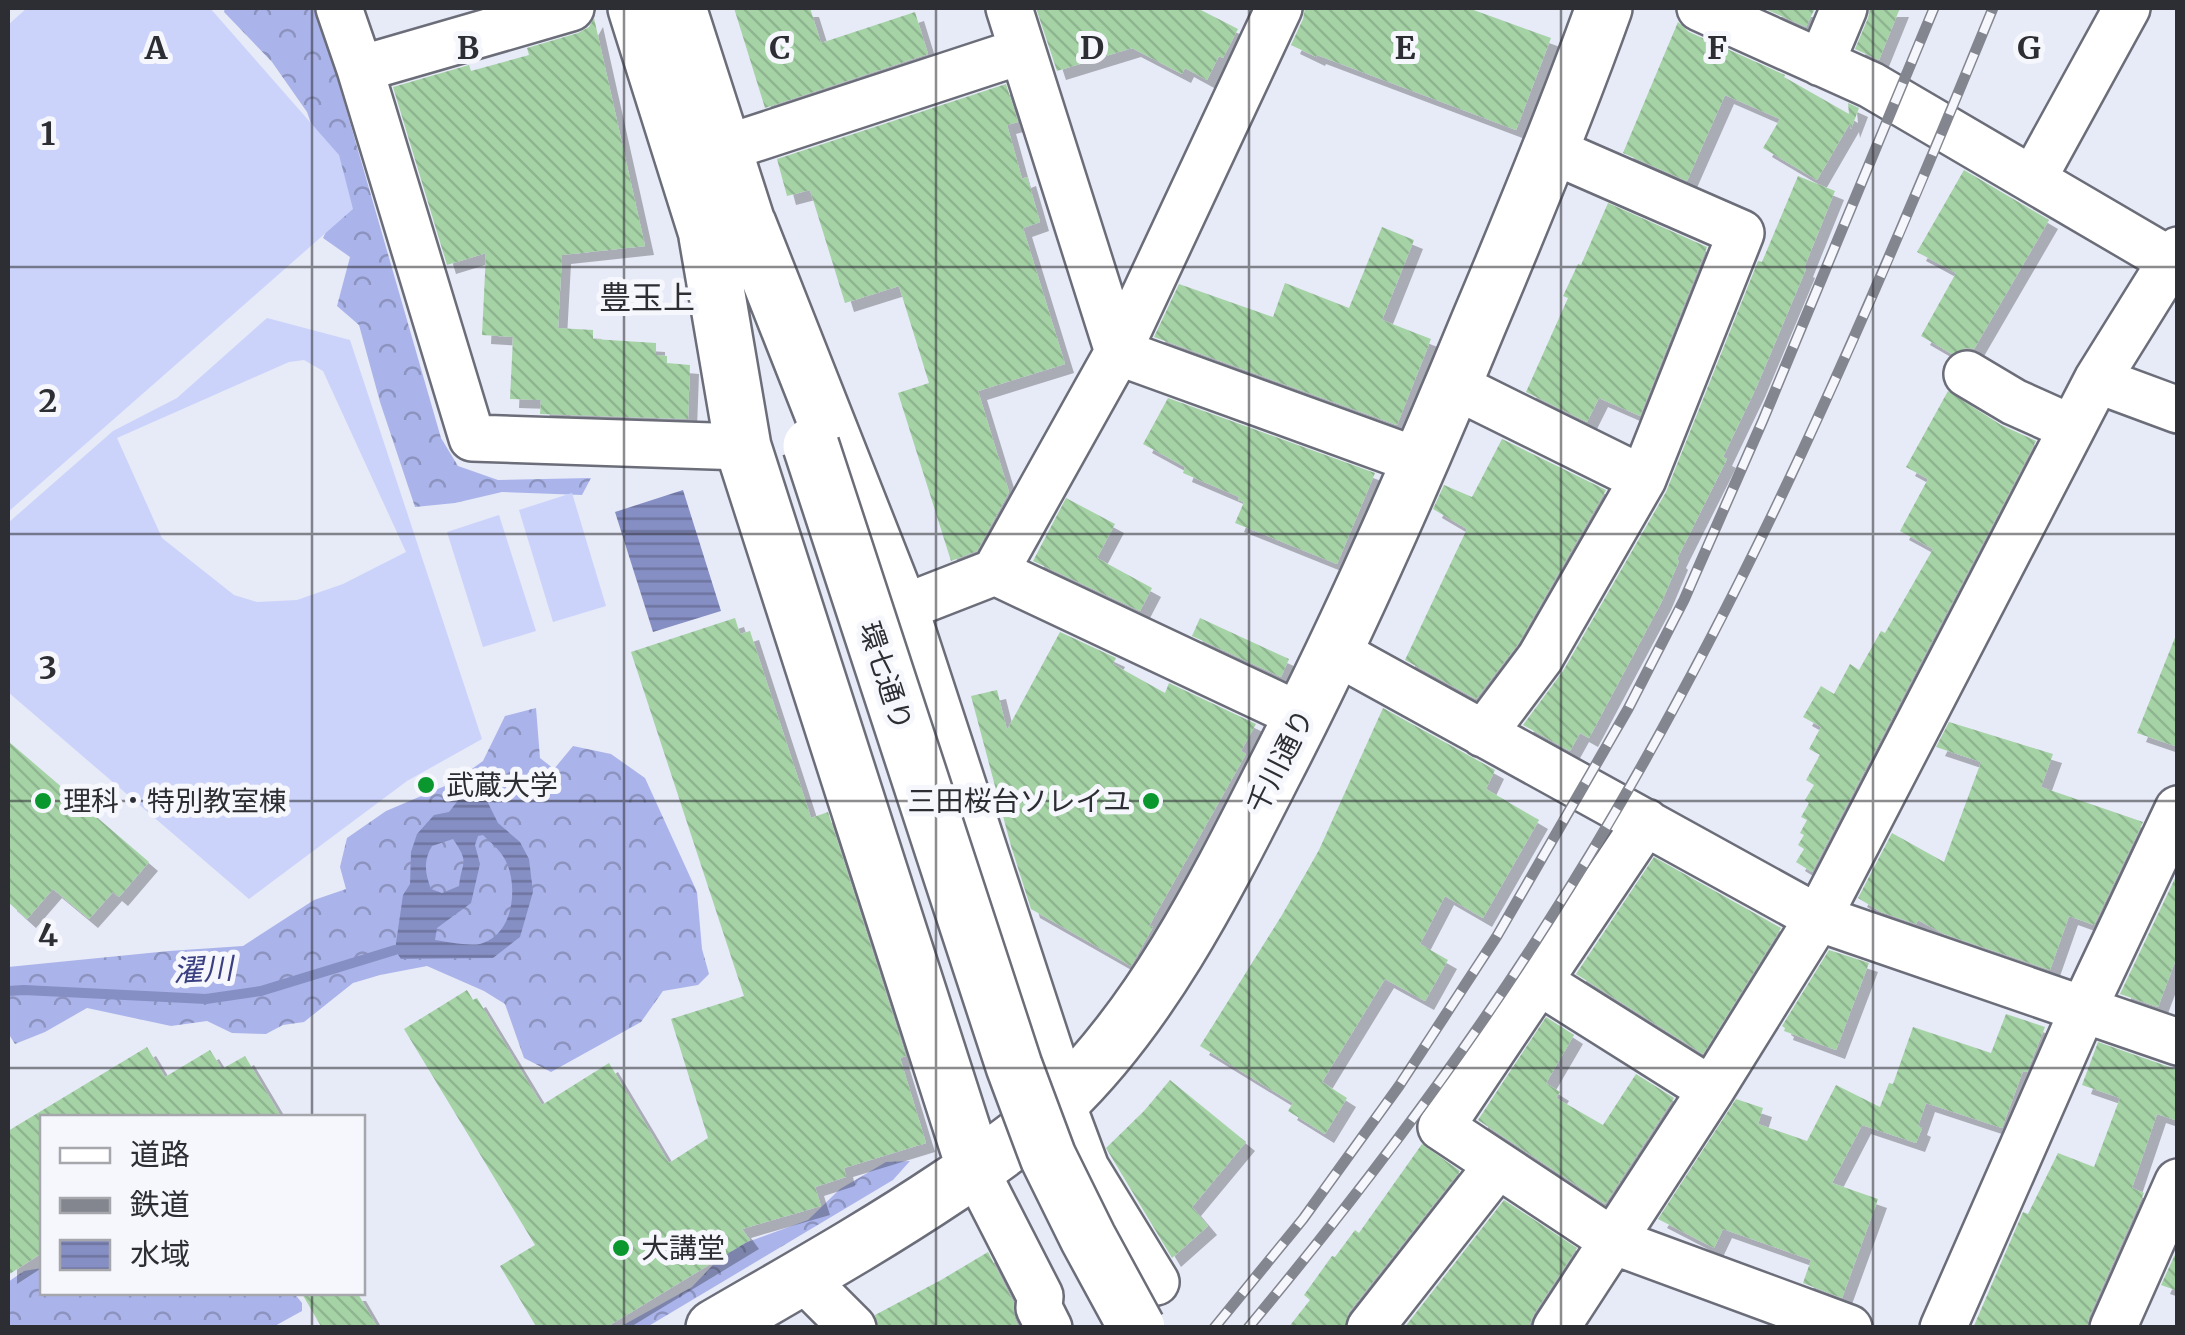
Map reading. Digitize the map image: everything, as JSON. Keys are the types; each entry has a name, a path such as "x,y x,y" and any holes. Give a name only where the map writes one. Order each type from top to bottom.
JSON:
{"main road":[{"name":"環七通り","path":"636,8 728,230"},
{"name":"環七通り","path":"678,8 723,150 728,230 777,449 986,1089 1020,1177 1098,1328"},
{"name":"千川通り","path":"714,1328 916,1210 1024,1134 1061,1101 1113,1043 1172,960 1227,864 1336,652 1420,462 1550,150 1592,10"},
{"path":"728,230 900,608 1061,1101"},
{"name":"環七通り","path":"777,449 1048,1157 1088,1238 1147,1305"},
{"path":"777,449 975,1169"}],"street":[{"path":"340,8 472,438 777,449"},
{"path":"1009,8 1118,352"},
{"path":"900,608 995,572 1118,352 1279,8"},
{"path":"1556,1328 1818,918 2097,380 2176,259 1871,85 1700,8"},
{"path":"1821,63 1844,8"},
{"path":"2033,179 2127,8"},
{"path":"360,70 552,14"},
{"path":"723,150 1022,51"},
{"path":"1483,734 1540,658 1643,479 1741,233 1550,150"},
{"path":"1118,352 1420,462"},
{"path":"1967,374 2014,402 2072,428"},
{"path":"2097,380 2178,410"},
{"path":"1453,385 1643,479"},
{"path":"995,572 1303,717"},
{"path":"1336,652 1818,918 2178,1042"},
{"path":"1943,1328 2083,1010 2178,809"},
{"path":"1646,822 1441,1126 1613,1241 1849,1328"},
{"path":"1538,982 1711,1090"},
{"path":"1061,1101 1147,1305"},
{"path":"1370,1328 1497,1166"},
{"path":"975,1169 1040,1296 1038,1308 1049,1328"},
{"path":"2113,1328 2178,1182"},
{"path":"802,1277 853,1328"}],"green space":[{"path":"225,8 317,8 441,438 458,466 498,480 591,478 582,495 502,492 415,507 359,325 337,306 350,257 323,238 339,205 307,112 272,62 224,12"},
{"path":"536,708 540,758 554,769 573,746 611,754 645,778 697,892 702,949 709,974 698,985 663,991 641,1022 551,1072 524,1058 505,1004 427,966 353,983 304,1022 283,1025 266,1034 232,1033 207,1021 171,1026 87,1008 15,1044 8,1033 8,967 243,946 314,900 346,889 340,867 347,838 386,811 452,783 483,761 505,716"},
{"path":"910,1161 893,1180 647,1327 618,1328 692,1287 728,1249 808,1220 840,1189 886,1162"},
{"path":"40,1268 40,1295 296,1295 302,1311 273,1327 8,1327 8,1282 24,1271"}],"shaded area":[{"path":"27,8 210,8 339,155 353,209 8,512 8,25"},
{"path":"267,318 350,340 482,739 407,781 249,899 8,692 8,523 113,431 177,398","holes":["304,360 323,371 406,552 343,584 297,600 257,602 234,595 162,538 117,438 289,362"]},
{"path":"572,493 606,606 553,622 519,510"},
{"path":"499,515 536,631 483,647 447,532"}],"water":[{"path":"683,490 721,611 653,632 615,512"},
{"path":"477,791 498,823 520,842 529,859 533,892 520,937 493,958 401,959 395,950 417,834 434,815 449,812 463,794","holes":["483,835 503,857 511,876 512,898 506,921 493,938 483,943 435,940 437,928 471,903 480,864 475,845 478,836","453,839 463,858 459,886 442,893 431,889 426,862 432,846"]}],"building":[{"path":"734,8 810,8 821,43 915,12 928,54 765,108"},
{"path":"1036,8 1197,8 1238,29 1207,80 1185,68 1182,74 1132,48 1057,71"},
{"path":"1305,8 1468,8 1551,38 1516,130 1291,45"},
{"path":"1763,8 1815,8 1806,27"},
{"path":"1870,8 1900,8 1879,60 1855,49"},
{"path":"594,18 645,246 562,255 558,328 593,330 593,339 656,343 656,355 667,356 667,363 690,365 688,419 540,414 541,400 510,399 513,337 482,335 486,253 447,265 393,87 469,65 471,71 529,55 527,48 578,33 589,27"},
{"path":"1678,22 1689,32 1785,75 1849,114 1848,103 1859,108 1851,129 1850,123 1817,180 1763,148 1780,119 1725,95 1687,181 1623,153"},
{"path":"1006,84 1018,122 1007,125 1022,179 1027,177 1040,222 1023,228 1065,364 978,391 1009,492 977,551 951,561 898,393 929,383 899,286 845,303 810,190 787,196 777,159"},
{"path":"1964,170 2049,220 1974,349 1952,354 1921,336 1956,273 1917,252"},
{"path":"1798,176 1835,191 1806,269 1723,457 1727,459 1677,559 1662,601 1589,738 1580,733 1570,751 1523,725 1563,671 1666,492 1758,261 1762,262"},
{"path":"1608,203 1707,247 1640,416 1599,398 1587,422 1526,392 1568,298 1563,296"},
{"path":"1382,227 1414,240 1382,320 1431,339 1397,425 1154,337 1179,284 1273,317 1285,283 1349,308"},
{"path":"1948,391 2001,425 2036,441 1812,872 1796,862 1804,849 1798,845 1807,820 1801,817 1814,785 1806,780 1820,755 1809,749 1821,727 1803,717 1821,686 1834,694 1850,664 1859,670 1933,549 1900,531 1928,479 1906,467"},
{"path":"1168,398 1375,473 1337,564 1235,523 1244,502 1239,497 1183,473 1185,467 1143,444"},
{"path":"1502,439 1606,490 1518,644 1476,699 1405,660 1467,529 1433,509 1444,485 1472,497"},
{"path":"1066,498 1115,524 1097,558 1152,588 1140,611 1033,561"},
{"path":"735,618 740,634 750,631 811,818 828,812 906,1056 900,1058 926,1143 844,1168 846,1177 815,1187 821,1206 742,1229 750,1240 605,1328 537,1328 500,1266 535,1245 404,1029 467,990 473,1000 477,998 542,1105 609,1063 669,1163 708,1138 671,1019 744,996 631,652"},
{"path":"1200,618 1289,659 1281,677 1192,636"},
{"path":"1060,632 1116,658 1113,664 1165,693 1169,683 1256,724 1241,751 1246,754 1149,926 1153,927 1131,966 1031,909 971,696 997,690 1007,730"},
{"path":"2178,635 2178,747 2137,733"},
{"path":"1383,708 1495,770 1486,789 1539,820 1483,918 1445,896 1420,944 1448,960 1425,1001 1385,979 1322,1082 1347,1098 1325,1134 1288,1111 1293,1103 1200,1046 1319,850"},
{"path":"1949,722 2053,754 2041,787 2143,822 2094,925 2069,916 2050,970 1944,934 1918,920 1916,924 1881,912 1858,898 1892,833 1944,862 1981,762 1936,747"},
{"name":"理科・特別教室棟","path":"8,741 149,862 119,897 113,892 89,919 53,889 27,919 8,902"},
{"path":"1654,857 1781,928 1703,1054 1576,974"},
{"path":"2178,872 2178,954 2158,1007 2120,994"},
{"path":"1829,950 1869,963 1836,1050 1784,1031 1782,1026"},
{"path":"2006,1014 2045,1027 2027,1072 2023,1071 2002,1128 1926,1103 1916,1143 1862,1125 1832,1183 1878,1199 1842,1298 1803,1283 1811,1260 1723,1229 1714,1248 1658,1219 1736,1099 1763,1108 1758,1124 1807,1141 1836,1085 1880,1107 1889,1083 1893,1084 1913,1027 1991,1053"},
{"path":"1546,1017 1574,1035 1546,1083 1560,1092 1556,1098 1603,1125 1636,1074 1674,1098 1605,1204 1478,1120"},
{"path":"2098,1042 2178,1070 2178,1121 2157,1114 2132,1188 2144,1193 2087,1328 1973,1328 2023,1212 2028,1214 2058,1153 2094,1167 2120,1098 2082,1085"},
{"path":"147,1047 165,1077 210,1050 222,1069 245,1056 280,1115 40,1115 40,1254 8,1275 8,1131"},
{"path":"1170,1080 1246,1142 1192,1207 1208,1226 1172,1258 1106,1148"},
{"path":"1422,1144 1460,1171 1349,1312 1344,1328 1288,1328 1310,1300 1304,1295 1332,1256 1355,1230 1359,1233"},
{"path":"1504,1200 1577,1248 1528,1328 1404,1328"},
{"path":"2178,1248 2178,1291 2161,1285"},
{"path":"988,1252 1013,1301 1019,1328 878,1328 875,1315"},
{"path":"303,1295 359,1295 378,1328 322,1328"}],"waterway":[{"name":"濯川","path":"8,991 206,999 261,991 395,950"}],"railway":[{"path":"1214,1328 1303,1219 1399,1086 1497,936 1628,709 1684,600 1763,420 1934,8"},
{"path":"1248,1328 1442,1079 1514,975 1614,814 1676,703 1791,475 1993,8"}],"place":[{"name":"武蔵大学","path":"426,785"},
{"name":"理科・特別教室棟","path":"43,801"},
{"name":"三田桜台ソレイユ","path":"1151,801"},
{"name":"大講堂","path":"621,1248"}],"district":[{"name":"豊玉上","path":"647,298"}]}
